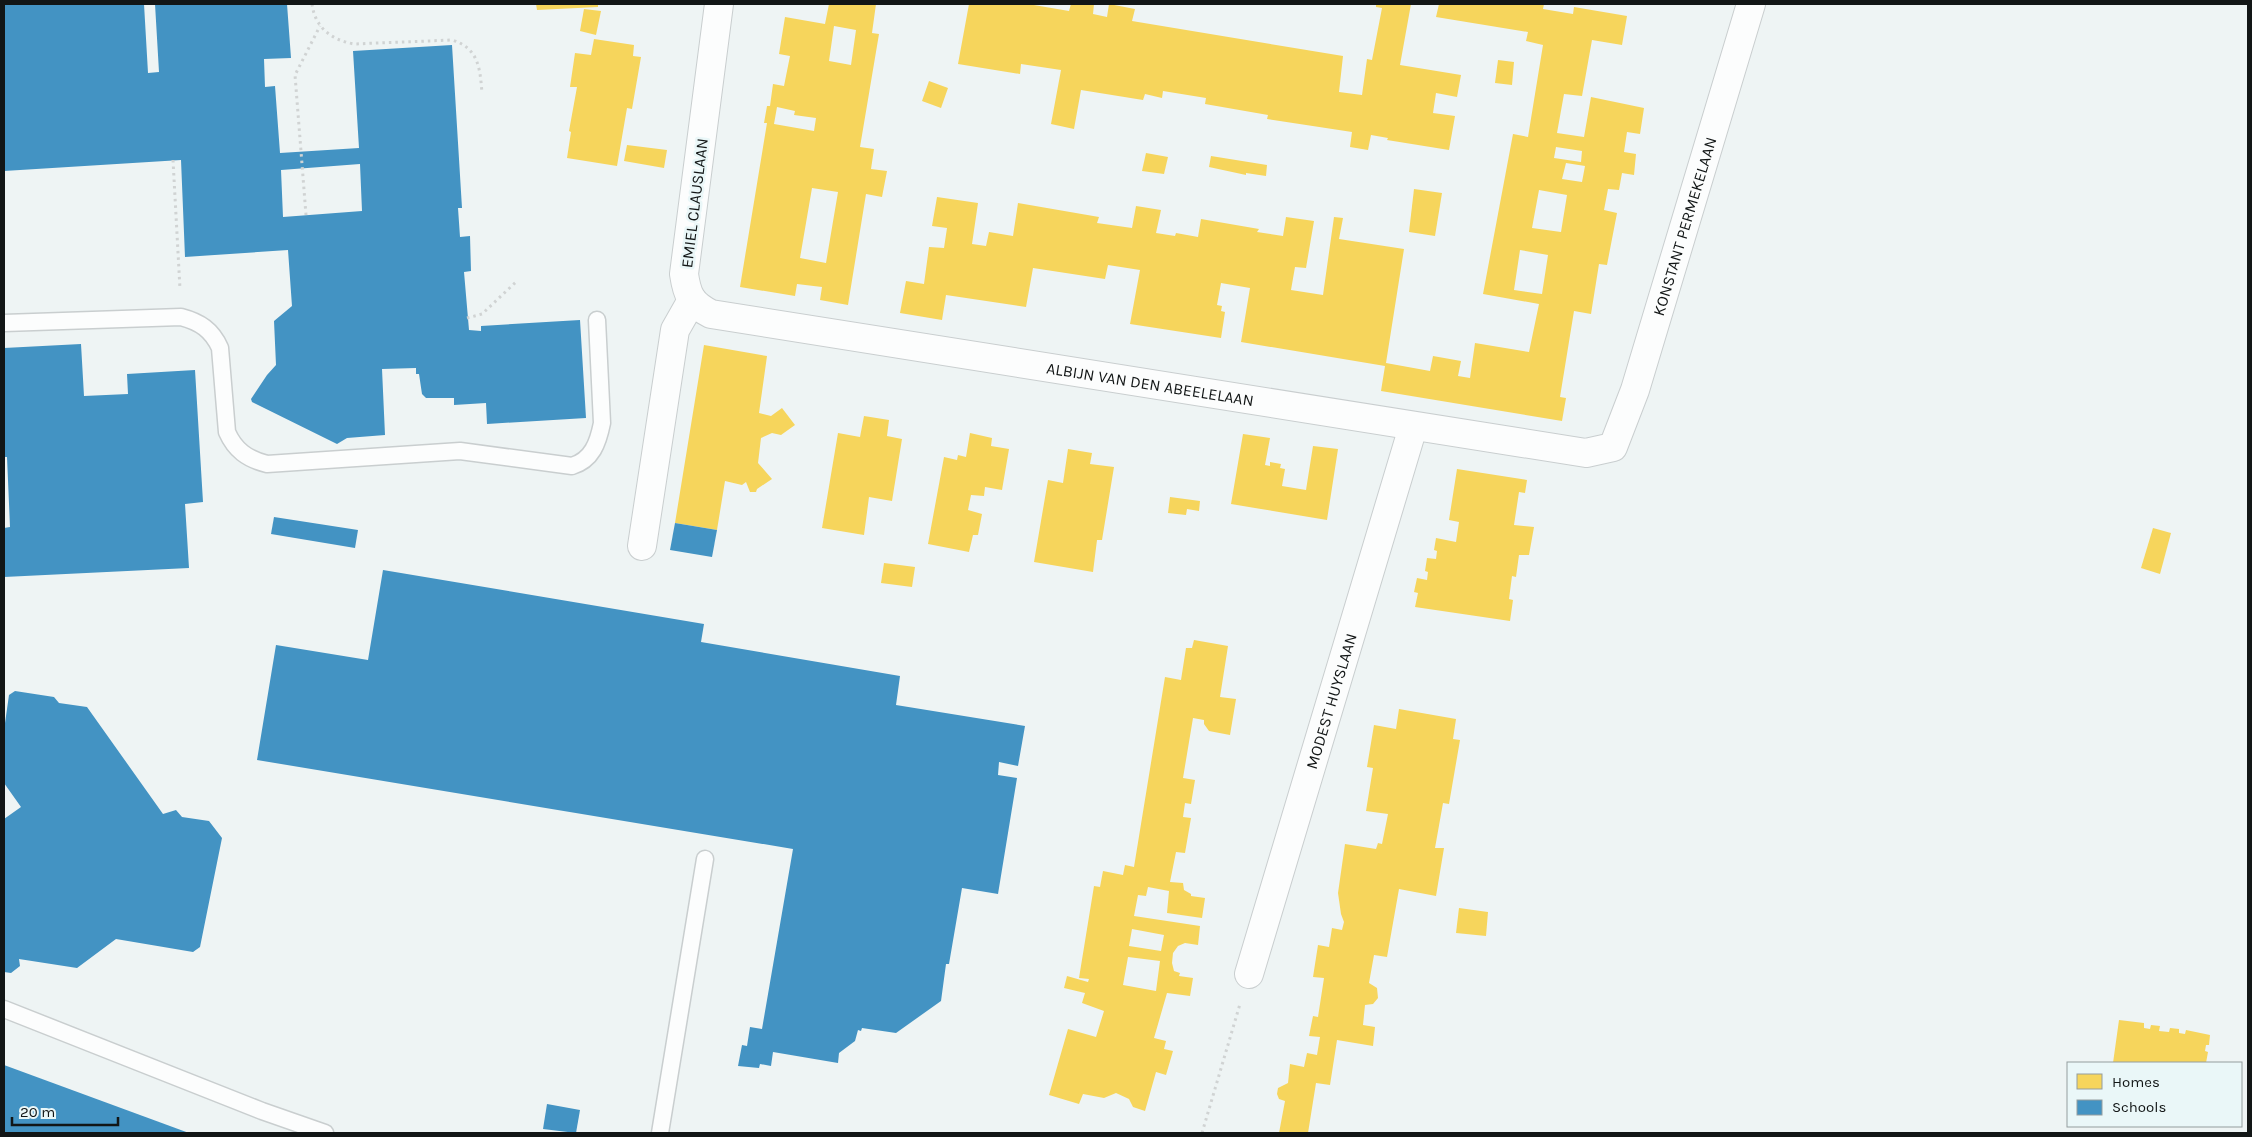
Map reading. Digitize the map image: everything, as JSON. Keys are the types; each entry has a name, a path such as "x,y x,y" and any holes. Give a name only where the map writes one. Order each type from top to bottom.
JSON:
{"street":[{"name":"EMIEL CLAUSLAAN","path":"692,300 686,289 684,274 719,4"},
{"name":"KONSTANT PERMEKELAAN","path":"1613,447 1634,390 1751,4"},
{"name":"ALBIJN VAN DEN ABEELELAAN","path":"692,300 699,308 711,314 1413,427 1586,453 1613,447"},
{"path":"642,546 675,330 692,300"},
{"name":"MODEST HUYSLAAN","path":"1249,974 1413,427"}],"lane":[{"path":"4,323 181,317 206,328 215,337 220,348 227,432 232,444 254,461 267,464 460,451 572,466 583,463 599,440 602,424 597,320"},
{"path":"660,1133 705,859"},
{"path":"4,1009 262,1111 325,1133"}],"path":[{"path":"312,4 313,14 320,26 340,42 354,44 452,40 460,42 468,48 479,64 482,93"},
{"path":"306,215 295,75 320,26"},
{"path":"173,160 181,317"},
{"path":"467,318 482,314 516,281"},
{"path":"1202,1133 1249,974"}],"building: Homes":[{"path":"536,4 598,4 598,7 537,10"},
{"path":"829,4 876,4 872,33 879,34 860,147 874,149 871,169 887,171 882,197 866,194 848,305 820,300 822,287 797,284 795,296 740,287 767,123 764,123 767,106 770,106 773,84 784,86 790,56 779,54 785,17 825,24","holes":["834,26 856,30 851,65 829,61","777,107 795,111 794,115 816,118 814,131 774,124","812,188 838,192 826,263 800,258"]},
{"path":"969,4 1028,4 1069,11 1071,4 1094,4 1093,14 1107,17 1109,4 1135,9 1132,21 1343,56 1339,92 1362,95 1367,59 1372,60 1382,8 1376,7 1376,4 1411,4 1400,65 1461,75 1457,97 1436,93 1433,113 1455,116 1449,150 1387,140 1388,138 1371,135 1368,150 1350,147 1352,132 1267,119 1268,115 1205,104 1206,98 1163,91 1162,98 1145,94 1143,100 1081,90 1074,129 1051,124 1061,70 1021,64 1020,74 958,64"},
{"path":"1439,4 1544,4 1543,9 1573,14 1574,7 1627,16 1622,45 1592,40 1582,96 1564,94 1557,133 1584,137 1591,97 1644,108 1640,134 1627,132 1624,152 1636,154 1634,175 1622,173 1619,190 1608,189 1604,210 1617,213 1607,265 1599,264 1591,314 1574,311 1560,397 1566,398 1562,421 1381,391 1385,366 1241,342 1250,288 1221,283 1217,305 1222,306 1221,311 1225,312 1221,338 1130,324 1140,270 1108,265 1105,279 1033,268 1026,307 946,295 942,320 900,313 906,281 924,284 929,247 944,248 947,228 932,226 937,197 978,203 972,244 986,246 989,232 1013,236 1018,203 1099,217 1097,223 1132,228 1136,206 1161,210 1156,233 1175,236 1176,233 1198,237 1201,219 1259,229 1257,232 1283,236 1286,217 1314,221 1306,268 1295,267 1291,290 1323,295 1334,217 1343,218 1339,239 1404,249 1386,363 1430,371 1433,356 1461,361 1458,376 1470,378 1475,343 1529,352 1539,304 1483,294 1513,134 1528,137 1543,45 1526,41 1528,32 1436,17","holes":["1556,147 1582,151 1581,162 1554,158","1566,163 1585,166 1582,182 1562,179","1539,190 1567,195 1561,232 1532,228","1520,250 1548,255 1542,294 1514,290"]},
{"path":"584,9 601,11 596,35 580,31"},
{"path":"594,39 634,45 633,56 641,57 632,109 627,108 617,166 567,158 571,132 569,131 577,87 570,87 575,53 591,55"},
{"path":"1498,60 1514,62 1512,85 1495,83"},
{"path":"929,81 948,88 941,108 922,101"},
{"path":"627,145 667,150 664,168 624,161"},
{"path":"1146,153 1168,157 1164,174 1142,171"},
{"path":"1211,156 1267,165 1266,176 1246,173 1246,175 1209,167"},
{"path":"1414,189 1442,193 1435,236 1409,232"},
{"path":"704,345 767,356 759,413 771,416 782,408 795,425 781,435 772,433 761,438 758,463 772,479 757,489 756,492 750,492 746,482 742,485 725,481 717,530 675,523"},
{"path":"864,416 889,420 887,436 902,439 892,501 869,497 864,535 822,528 838,433 860,437"},
{"path":"970,433 992,438 991,446 1009,449 1002,490 985,487 984,496 971,495 968,510 982,514 978,535 973,535 969,552 928,544 944,457 957,460 958,455 966,457"},
{"path":"1243,434 1270,438 1265,465 1270,466 1270,462 1281,464 1280,468 1285,469 1282,486 1306,490 1313,446 1338,449 1327,520 1231,504"},
{"path":"1068,449 1092,453 1090,464 1114,467 1102,540 1097,540 1093,572 1034,562 1048,480 1063,483"},
{"path":"1457,469 1527,480 1525,493 1519,492 1514,525 1534,527 1529,555 1519,555 1516,577 1512,576 1509,599 1513,600 1510,621 1415,607 1418,593 1414,592 1417,578 1427,580 1428,572 1425,571 1427,558 1436,559 1437,551 1434,550 1436,538 1456,542 1459,522 1449,520"},
{"path":"1170,497 1200,501 1199,511 1187,509 1186,515 1168,513"},
{"path":"2153,528 2171,533 2160,574 2141,568"},
{"path":"884,563 915,567 912,587 881,583"},
{"path":"1194,640 1228,646 1220,697 1236,699 1230,735 1209,731 1204,724 1204,720 1193,718 1183,778 1195,780 1191,804 1185,803 1183,817 1191,818 1185,853 1176,852 1170,882 1183,883 1184,890 1191,894 1191,896 1205,898 1202,918 1167,913 1169,891 1148,887 1146,896 1138,895 1134,916 1200,926 1198,945 1185,943 1178,946 1173,953 1172,963 1174,971 1180,973 1179,976 1193,978 1190,996 1167,993 1154,1038 1166,1041 1164,1049 1173,1051 1166,1075 1156,1072 1145,1111 1133,1107 1129,1099 1116,1093 1104,1098 1083,1094 1079,1104 1049,1095 1068,1029 1096,1037 1104,1011 1082,1003 1085,993 1064,988 1067,976 1088,982 1089,979 1079,978 1094,886 1100,887 1103,871 1123,875 1125,865 1134,867 1165,677 1181,680 1186,648 1192,648","holes":["1132,929 1164,935 1161,951 1129,946","1128,957 1160,961 1156,991 1123,985"]},
{"path":"1399,709 1456,719 1453,739 1460,740 1449,804 1443,803 1435,848 1444,848 1436,896 1399,889 1387,957 1374,955 1369,983 1377,988 1378,998 1373,1004 1365,1005 1363,1025 1375,1027 1373,1046 1337,1040 1330,1085 1316,1083 1308,1133 1279,1133 1285,1101 1279,1099 1277,1094 1278,1088 1288,1083 1290,1064 1304,1067 1307,1053 1317,1055 1320,1037 1309,1036 1313,1016 1318,1017 1324,978 1313,977 1318,945 1329,947 1332,928 1342,930 1344,922 1338,893 1345,844 1376,849 1378,843 1382,844 1388,814 1366,811 1373,768 1367,767 1374,725 1396,729"},
{"path":"1459,908 1488,912 1486,936 1456,933"},
{"path":"2119,1020 2144,1023 2144,1028 2150,1029 2151,1025 2160,1026 2159,1031 2169,1032 2170,1028 2179,1029 2179,1033 2185,1034 2186,1030 2210,1035 2209,1045 2206,1045 2205,1051 2208,1052 2206,1062 2113,1062"}],"building: Schools":[{"path":"4,4 144,4 148,73 159,72 155,4 287,4 291,58 264,59 265,87 275,86 280,153 359,148 353,51 452,45 462,208 458,208 460,237 470,236 471,271 464,272 469,330 481,331 481,326 580,320 586,418 487,424 486,403 454,405 454,398 426,398 422,394 419,374 416,374 416,368 382,369 385,435 347,438 337,444 252,402 251,399 276,365 274,321 292,306 288,250 185,257 181,160 4,171","holes":["360,164 362,211 283,217 281,170"]},
{"path":"81,344 84,396 128,394 127,374 195,370 203,502 185,504 189,568 4,577 4,528 10,527 7,457 4,457 4,348"},
{"path":"274,517 358,530 355,548 271,534"},
{"path":"675,523 717,530 712,557 670,550"},
{"path":"383,570 704,624 701,642 900,676 896,705 1025,726 1018,766 999,762 998,775 1017,778 998,894 962,888 949,964 946,964 941,1001 896,1033 862,1028 861,1031 858,1030 855,1041 839,1053 838,1063 773,1052 771,1066 760,1064 759,1068 738,1066 742,1045 747,1046 750,1027 762,1029 793,849 257,760 276,645 368,660"},
{"path":"15,691 54,697 59,703 87,707 163,814 176,810 182,817 209,821 222,838 200,947 193,952 116,939 77,968 19,959 20,966 11,973 4,972 4,819 21,807 4,783 4,730 9,695"},
{"path":"4,1065 189,1133 4,1133"},
{"path":"547,1104 580,1110 576,1133 543,1129"}]}
